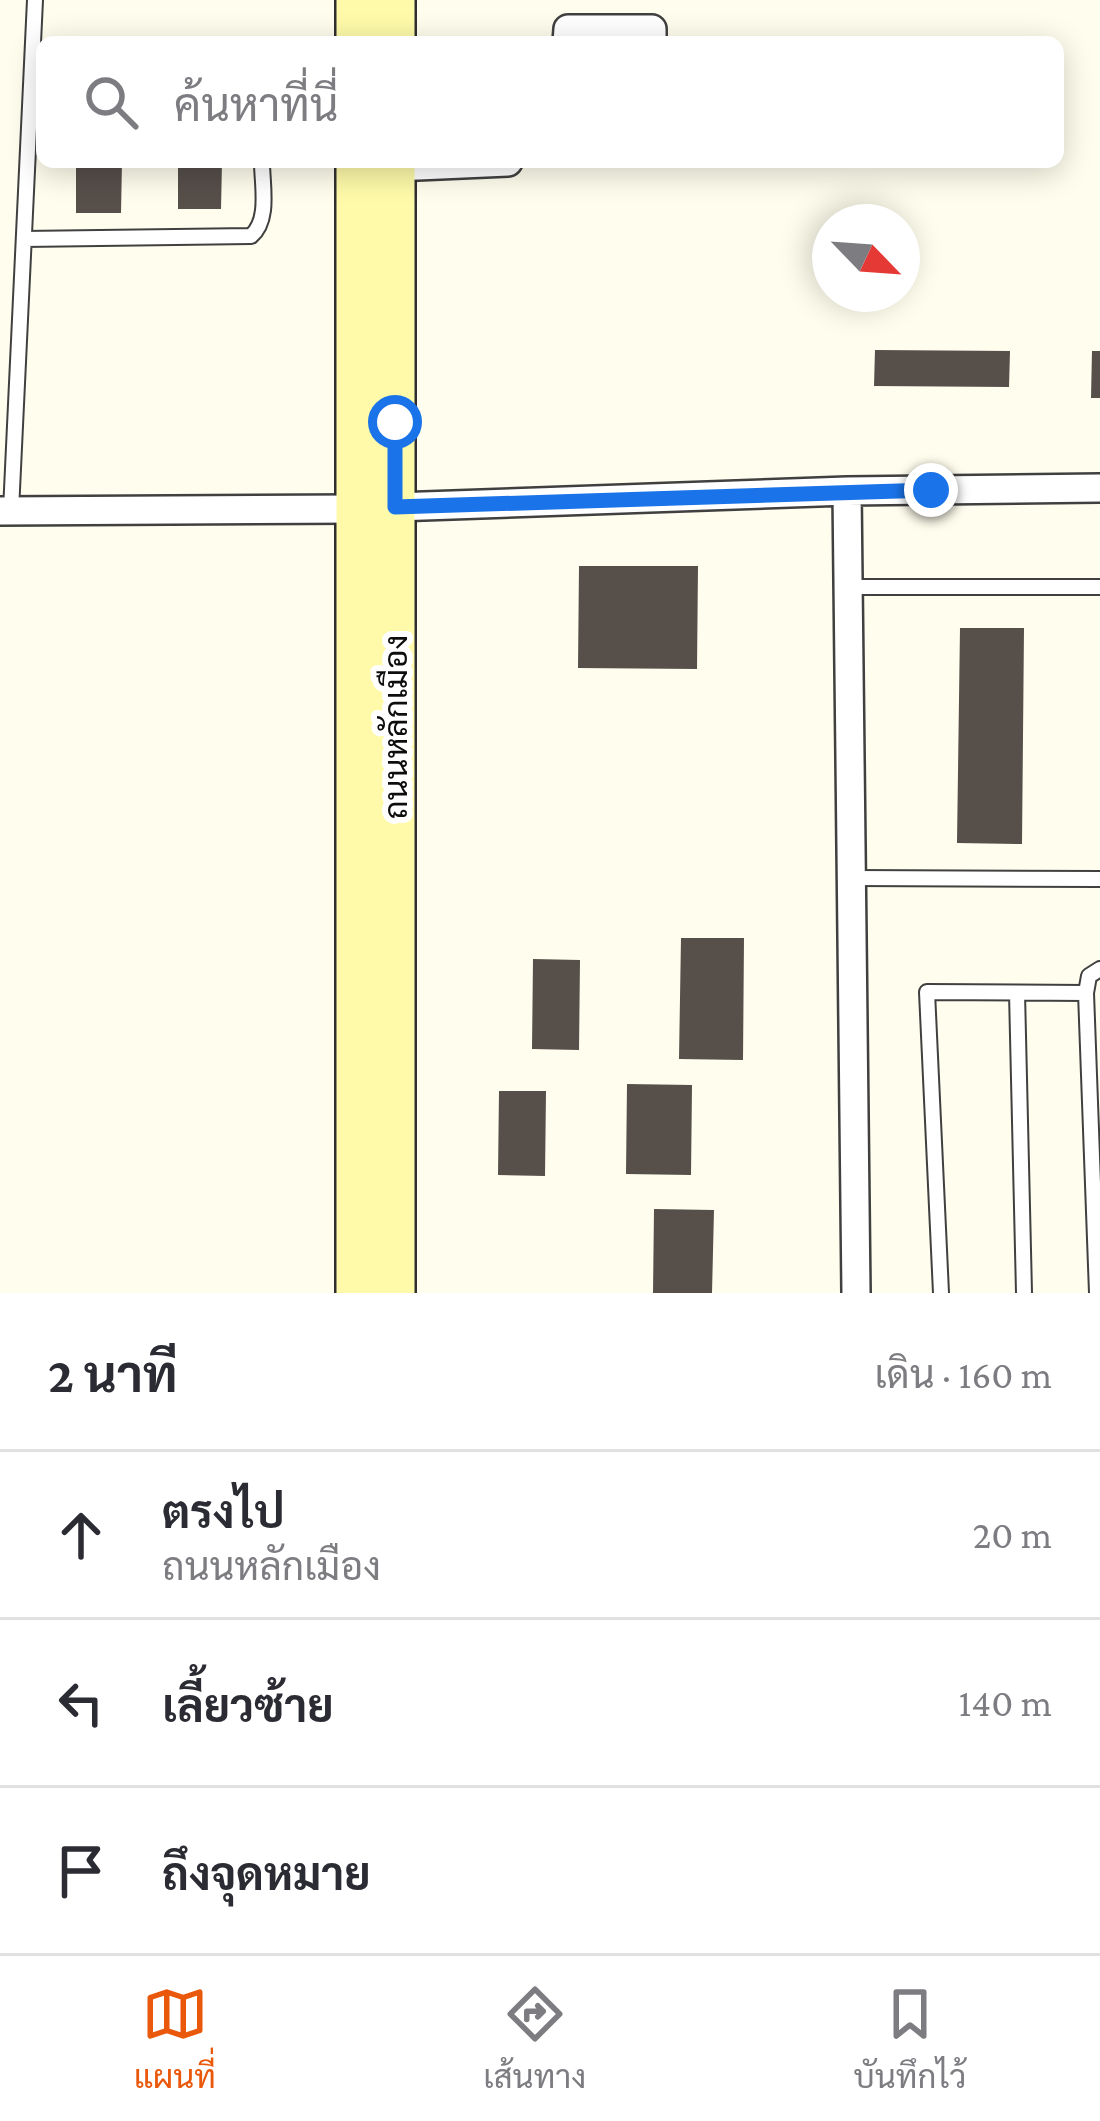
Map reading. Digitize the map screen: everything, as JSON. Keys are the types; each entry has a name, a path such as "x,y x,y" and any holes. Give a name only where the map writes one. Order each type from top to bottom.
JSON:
{"street":[{"path":"356,0 356,36"},
{"path":"395,0 395,36"},
{"path":"567,36 568,29 652,29 652,36"},
{"name":"ถนนหลักเมือง","path":"356,1293 382,168"},
{"path":"6,511 375,508 847,491 1100,488"},
{"path":"847,491 856,1293"},
{"name":"ถนนหลักเมือง","path":"375,508 395,1293"}],"lane":[{"path":"6,511 35,0"},
{"path":"24,239 251,236 260,229 262,218 262,168"},
{"path":"850,587 1100,587"},
{"path":"853,878 1100,879"},
{"path":"1097,1293 1086,993 1089,976 1100,969"},
{"path":"941,1293 927,992 1086,993"},
{"path":"1017,993 1024,1293"}],"building":[{"path":"76,168 122,168 121,213 76,213"},
{"path":"178,168 222,168 221,209 178,209"},
{"path":"875,350 1010,351 1009,387 874,386"},
{"path":"1092,351 1100,351 1100,398 1091,398"},
{"path":"579,566 698,566 697,669 578,668"},
{"path":"960,628 1024,628 1022,844 957,843"},
{"path":"681,938 744,938 743,1060 679,1059"},
{"path":"533,959 580,960 579,1050 532,1049"},
{"path":"627,1084 692,1085 691,1175 626,1174"},
{"path":"499,1091 546,1091 545,1176 498,1175"},
{"path":"654,1209 714,1210 712,1293 653,1293"}],"route":[{"path":"395,422 395,507 931,490"}]}
